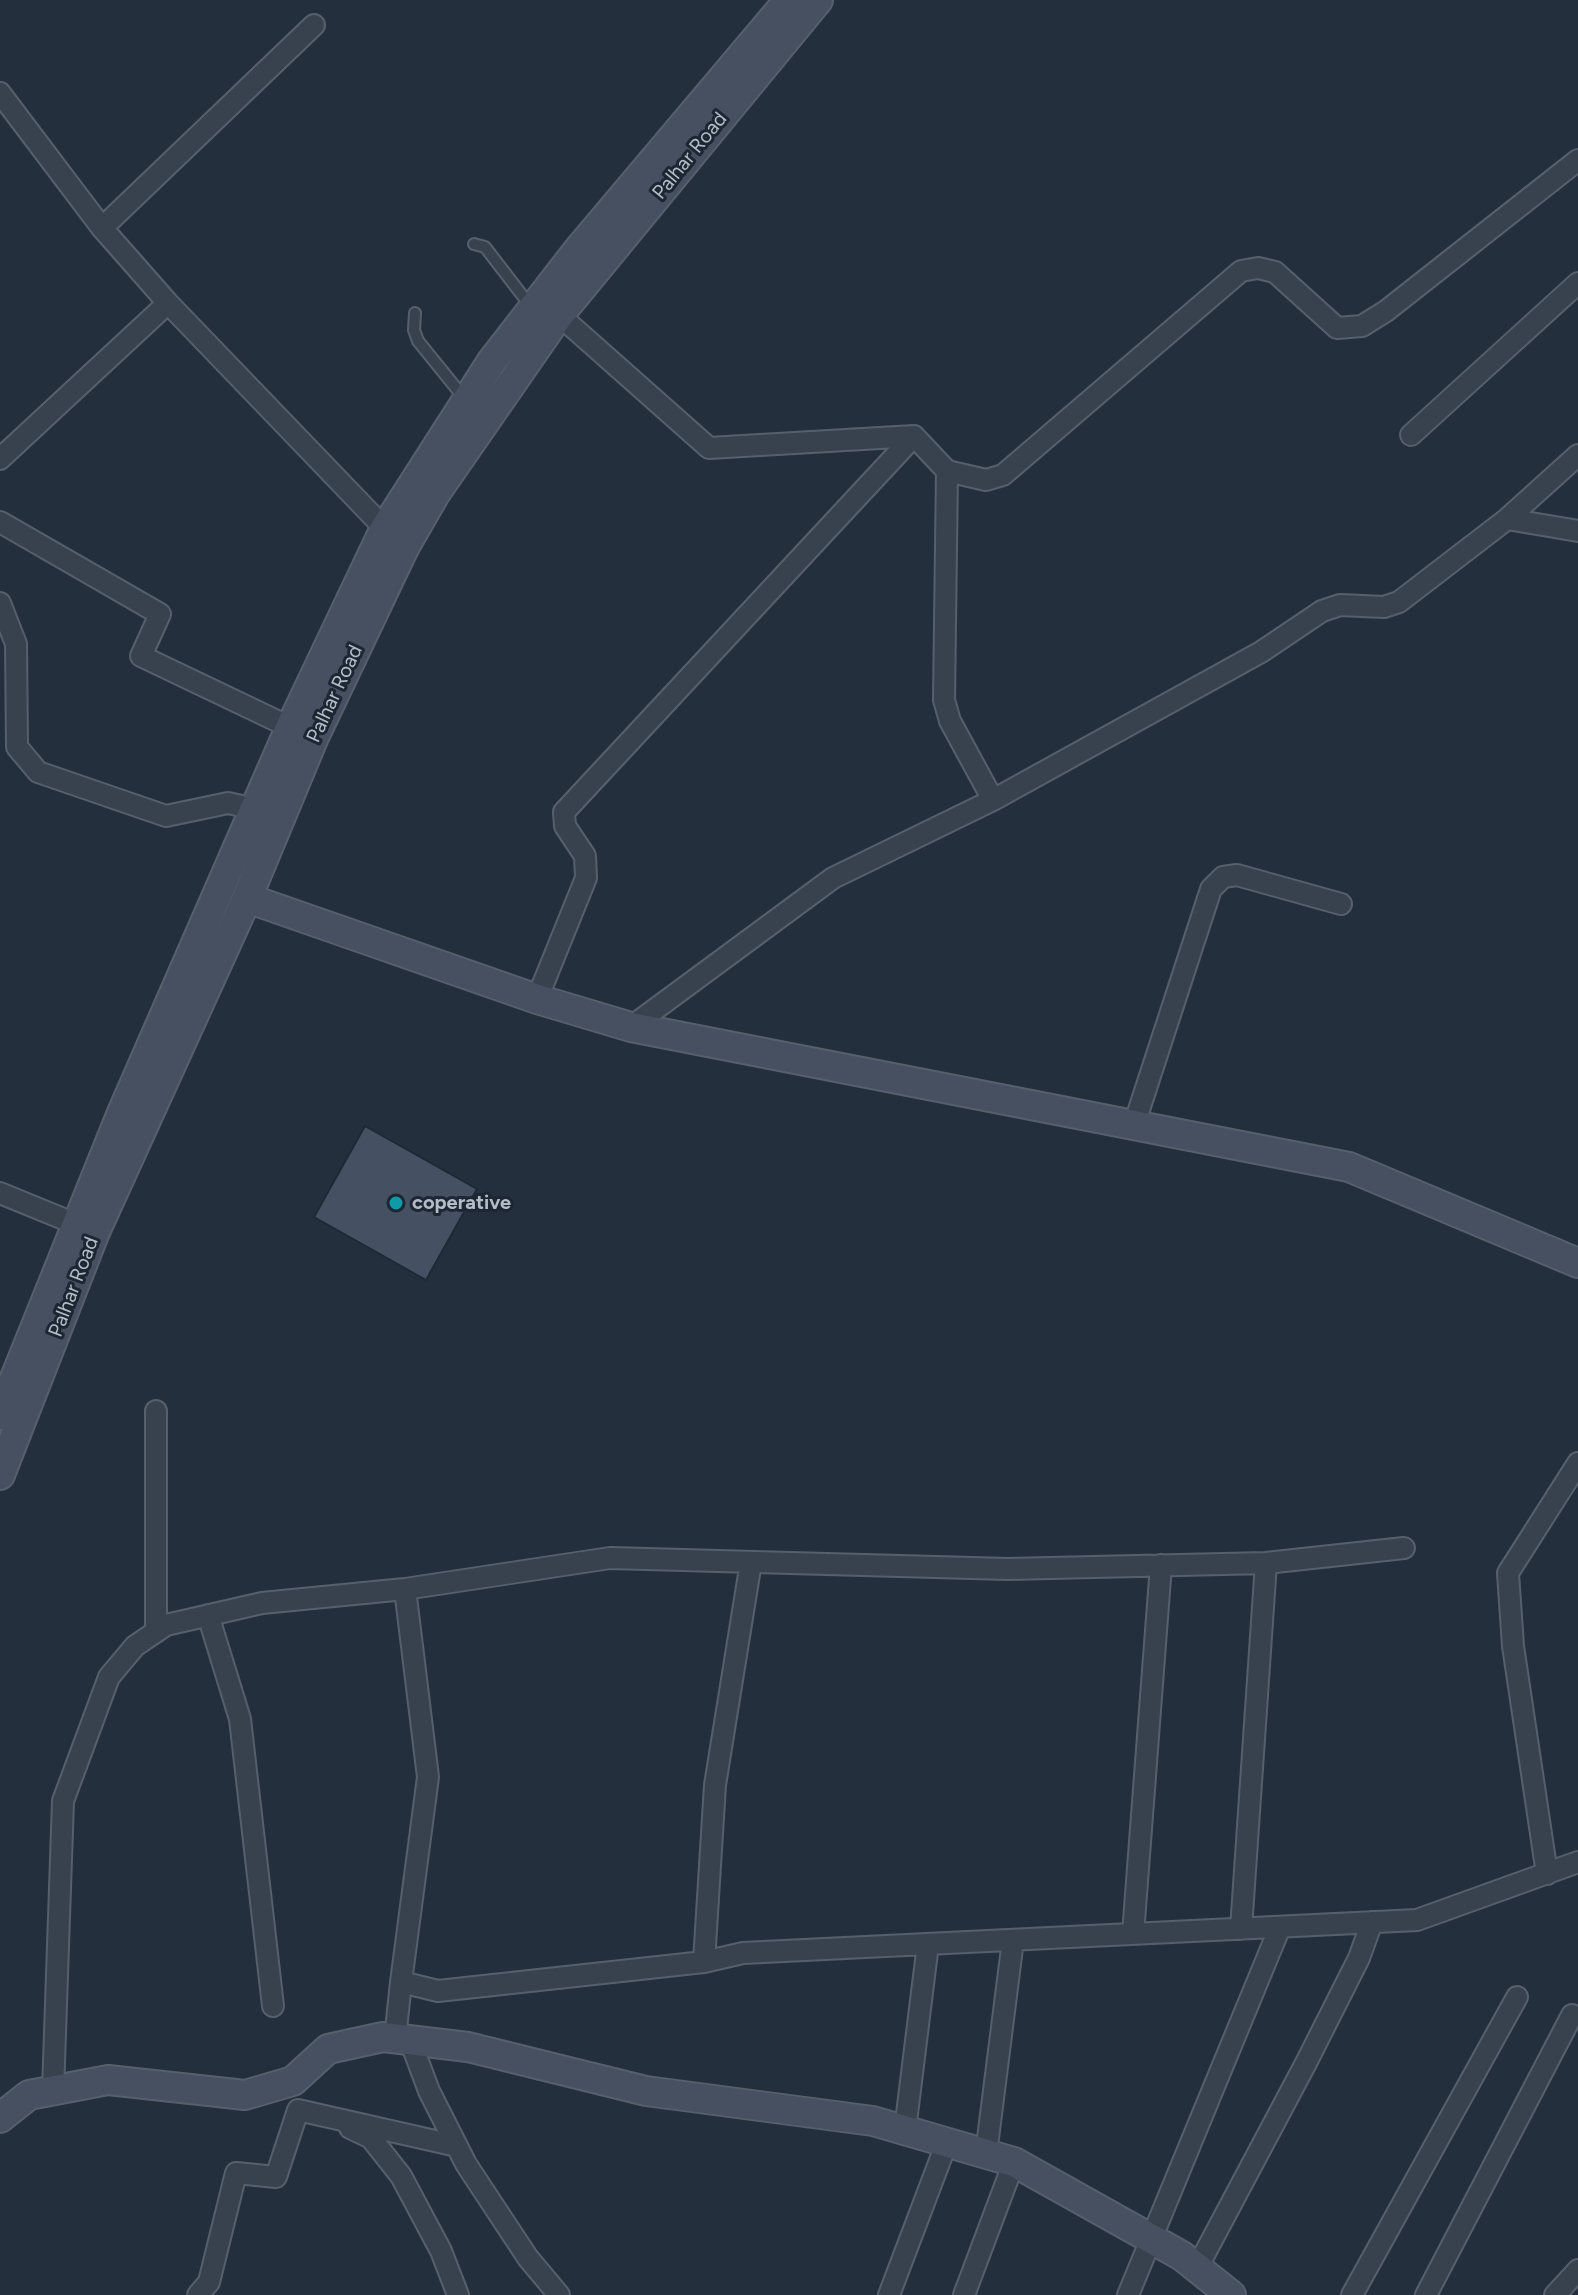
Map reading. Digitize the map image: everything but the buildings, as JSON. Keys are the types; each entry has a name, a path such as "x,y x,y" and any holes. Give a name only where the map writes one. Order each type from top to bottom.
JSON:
{"main road":[{"name":"Palhar Road","path":"394,538 435,494 546,312 578,250 789,0"},
{"name":"Palhar Road","path":"0,1475 86,1229 121,1115 255,809 302,733 394,538 467,400 818,0"},
{"name":"Palhar Road","path":"0,1415 86,1229 247,898 302,733"},
{"path":"247,898 537,999 631,1027 1349,1167 1578,1263"},
{"path":"0,2118 29,2095 108,2080 245,2095 293,2081 328,2049 383,2037 468,2047 646,2091 873,2121 1014,2162 1150,2239 1197,2268 1231,2295"}],"street":[{"path":"102,228 314,25"},
{"path":"0,93 102,228 168,303 394,538"},
{"path":"914,436 947,471 986,480 1003,475 1241,271 1258,268 1275,272 1337,328 1362,326 1578,160"},
{"path":"1411,435 1578,283"},
{"path":"0,459 168,303"},
{"path":"546,312 709,448 914,436"},
{"path":"537,999 586,878 585,856 565,826 564,812 914,436"},
{"path":"631,1027 833,878 993,800 1261,652 1322,611 1340,605 1384,607 1399,602 1507,519 1578,455"},
{"path":"947,471 944,700 950,721 993,800"},
{"path":"1507,519 1578,531"},
{"path":"0,522 160,614 141,656 302,733"},
{"path":"0,603 16,644 17,747 38,772 166,816 228,803 255,809"},
{"path":"1134,1125 1211,889 1223,877 1237,875 1341,904"},
{"path":"0,1193 86,1229"},
{"path":"156,1411 156,1632"},
{"path":"1547,1874 1513,1646 1508,1573 1578,1463"},
{"path":"53,2091 63,1801 109,1677 135,1646 166,1625 262,1603 405,1589 610,1558 1008,1569 1266,1563 1404,1548"},
{"path":"704,1962 715,1785 751,1562"},
{"path":"1241,1929 1266,1563"},
{"path":"1133,1934 1161,1565"},
{"path":"405,1589 428,1777 401,1982 403,2039 457,2146 528,2258 559,2295"},
{"path":"208,1615 240,1719 273,2006"},
{"path":"401,1982 438,1991 704,1962 743,1953 1417,1920 1578,1862"},
{"path":"1197,2268 1306,2063 1359,1958 1372,1922"},
{"path":"1128,2295 1280,1927"},
{"path":"986,2154 1013,1940"},
{"path":"905,2130 928,1944"},
{"path":"1352,2295 1517,1997"},
{"path":"1426,2295 1572,2015"},
{"path":"254,2093 336,2121 371,2138 401,2176 441,2251 458,2295"},
{"path":"298,2110 457,2146"},
{"path":"198,2295 209,2282 236,2173 276,2177 298,2110"},
{"path":"889,2295 947,2142"},
{"path":"964,2295 1014,2162"},
{"path":"1555,2295 1577,2273"}],"lane":[{"path":"474,244 485,247 546,312"},
{"path":"415,313 414,330 418,341 467,400"}],"place":[{"name":"coperative","path":"396,1203"}]}
